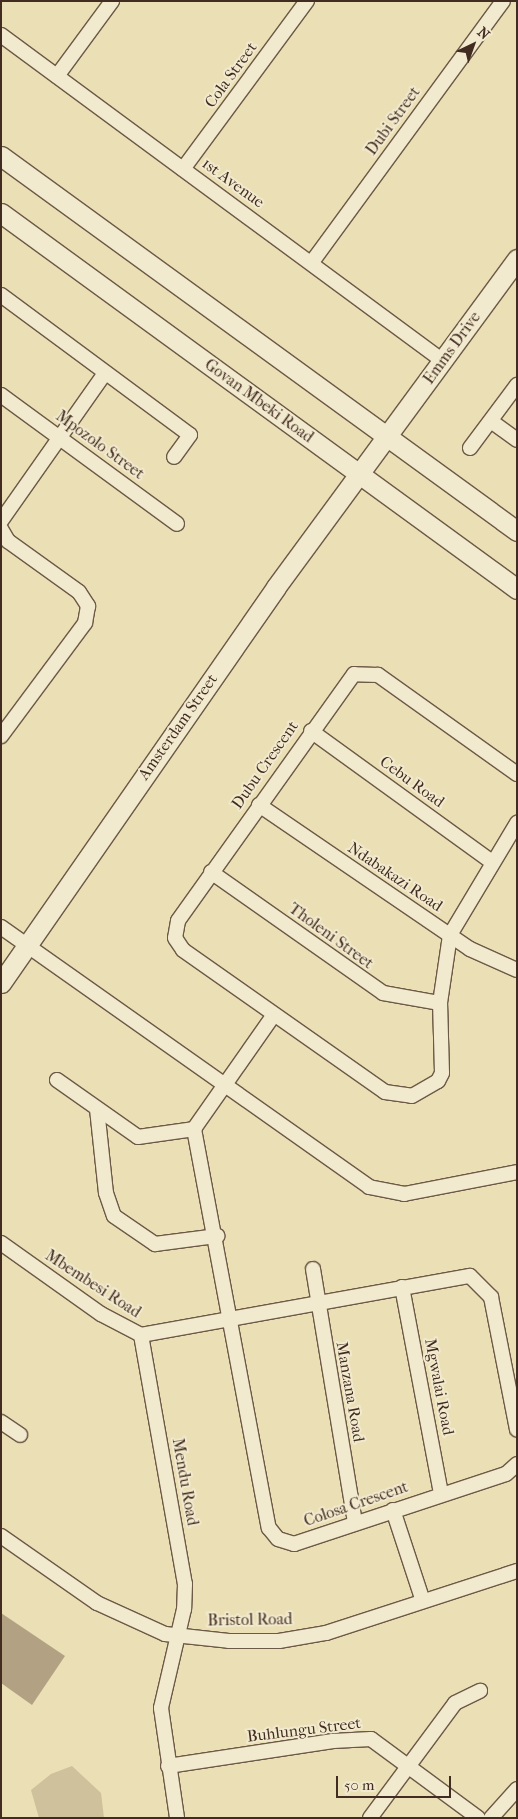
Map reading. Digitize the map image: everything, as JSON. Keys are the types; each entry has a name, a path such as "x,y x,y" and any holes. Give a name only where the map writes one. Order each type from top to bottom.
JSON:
{"main road":[{"path":"1,156 517,531"},
{"name":"Govan Mbeki Road","path":"1,213 517,589"},
{"name":"Emms Drive","path":"359,473 517,259"},
{"name":"Amsterdam Street","path":"1,982 359,473"}],"street":[{"path":"57,76 112,1"},
{"name":"Cola Street","path":"183,169 307,1"},
{"name":"Dubi Street","path":"312,262 503,1"},
{"name":"1st Avenue","path":"1,35 312,262 443,361"},
{"path":"1,295 190,435 174,457"},
{"path":"1,521 58,436 105,373"},
{"path":"470,448 517,385"},
{"name":"Mpozolo Street","path":"1,395 177,524"},
{"path":"491,421 517,440"},
{"path":"1,529 8,540 79,592 88,606 85,623 1,736"},
{"name":"Dubu Crescent","path":"517,774 370,672 354,674 347,681 258,805 178,921 175,938 183,950 273,1016 385,1092 412,1096 438,1081 442,1074 440,1003 450,935 517,823"},
{"name":"Cebu Road","path":"311,731 492,862"},
{"name":"Ndabakazi Road","path":"258,805 450,935 517,970"},
{"name":"Tholeni Street","path":"212,872 383,993 440,1003"},
{"path":"1,927 224,1084 385,1194 404,1194 517,1172"},
{"path":"57,1080 138,1138 194,1129 273,1016"},
{"path":"97,1109 106,1193 114,1216 155,1244 217,1236"},
{"name":"Colosa Crescent","path":"194,1129 217,1236 269,1528 278,1540 294,1544 355,1522 506,1474 517,1464"},
{"name":"Mbembesi Road","path":"1,1243 101,1314 141,1336 231,1317"},
{"name":"Manzana Road","path":"313,1269 316,1304 355,1522"},
{"path":"231,1317 316,1304 470,1276 481,1282 491,1297 511,1360 517,1429"},
{"name":"Mgwalai Road","path":"402,1287 442,1494"},
{"name":"Mendu Road","path":"141,1336 183,1565 184,1609 161,1708 177,1818"},
{"path":"1,1422 20,1435"},
{"path":"393,1510 423,1601"},
{"name":"Bristol Road","path":"1,1536 97,1603 179,1636 279,1640 326,1633 517,1571"},
{"path":"370,1818 455,1703 480,1691"},
{"name":"Buhlungu Street","path":"168,1766 362,1738 383,1744 478,1818"},
{"path":"491,1818 517,1789"}],"shaded area":[{"path":"1,1613 65,1656 32,1705 1,1683"},
{"path":"72,1766 101,1793 104,1818 39,1818 31,1790 51,1774"}]}
